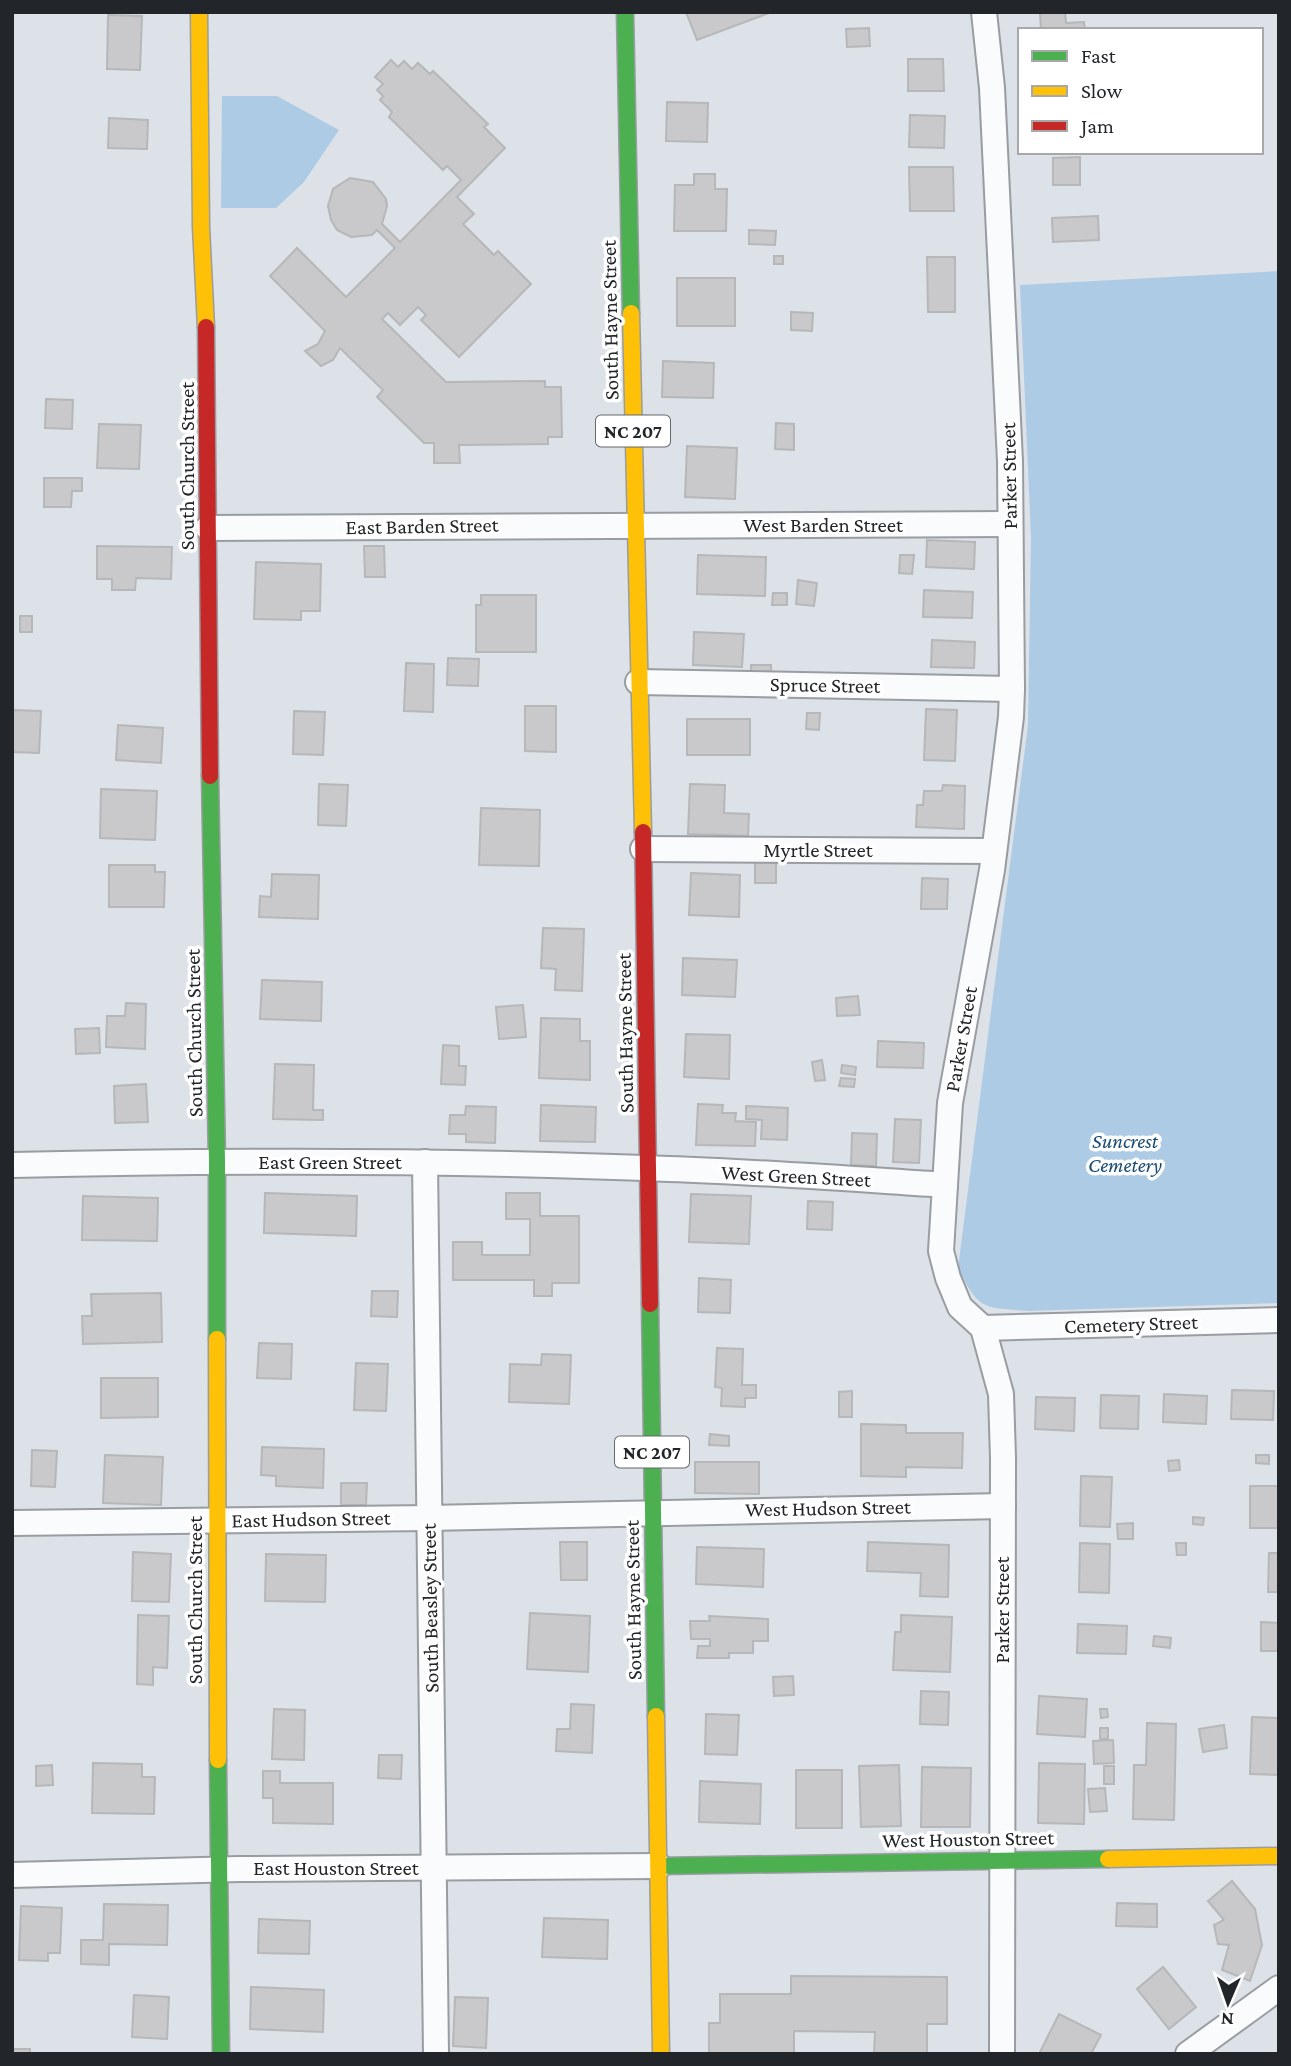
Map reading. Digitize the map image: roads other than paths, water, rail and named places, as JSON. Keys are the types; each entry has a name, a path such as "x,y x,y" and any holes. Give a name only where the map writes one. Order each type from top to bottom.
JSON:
{"street":[{"name":"South Church Street","path":"199,12 201,227 208,371 217,1161 216,1520 221,2054"},
{"name":"South Hayne Street","path":"625,12 643,849 661,2054"},
{"name":"Parker Street","path":"984,12 992,88 1010,461 1012,717 994,851 950,1102 941,1251 960,1307 983,1328 1001,1394 1002,2054"},
{"name":"West Barden Street","path":"637,525 1010,524"},
{"name":"East Barden Street","path":"208,528 637,525"},
{"name":"Spruce Street","path":"638,682 1012,689"},
{"name":"Myrtle Street","path":"643,849 994,851"},
{"name":"East Green Street","path":"12,1165 217,1161 648,1168"},
{"name":"South Beasley Street","path":"425,1163 436,2054"},
{"name":"West Green Street","path":"648,1168 945,1185"},
{"name":"Cemetery Street","path":"983,1328 1279,1320"},
{"name":"West Hudson Street","path":"653,1512 1003,1506"},
{"name":"East Hudson Street","path":"12,1524 653,1512"},
{"name":"West Houston Street","path":"659,1866 1001,1858 1279,1856"},
{"name":"East Houston Street","path":"12,1875 219,1869 659,1866"},
{"path":"1188,2054 1279,1988"}],"park label":[{"name":"Suncrest Cemetery","path":"1125,1153"}]}
